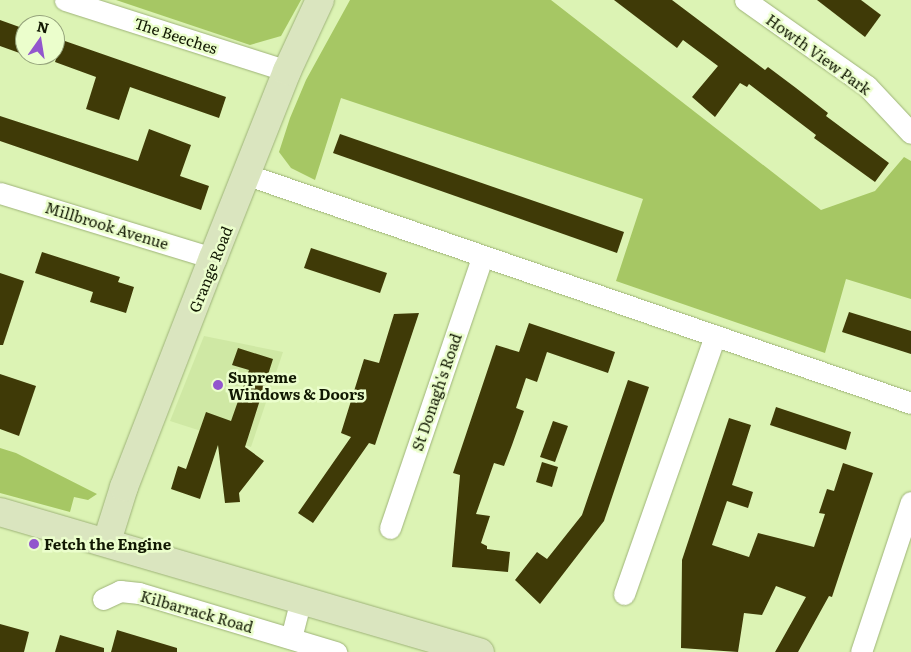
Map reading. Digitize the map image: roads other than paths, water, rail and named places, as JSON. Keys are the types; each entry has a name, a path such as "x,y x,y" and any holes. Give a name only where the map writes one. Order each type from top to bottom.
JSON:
{"main road":[{"name":"Grange Road","path":"108,541 124,487 213,258 248,175 287,70 320,0"},
{"path":"0,512 108,541 480,652"}],"street":[{"name":"The Beeches","path":"65,0 287,70"},
{"name":"Howth View Park","path":"745,0 867,86 911,133"},
{"path":"248,175 911,403"},
{"name":"Millbrook Avenue","path":"0,193 213,258"},
{"name":"St Donagh's Road","path":"390,528 482,257"},
{"path":"624,594 715,336"},
{"path":"861,652 911,502"},
{"name":"Kilbarrack Road","path":"103,599 120,591 139,593 336,652"},
{"path":"291,638 301,599"}],"place":[{"name":"Supreme Windows & Doors","path":"218,385"},
{"name":"Fetch the Engine","path":"34,544"}]}
